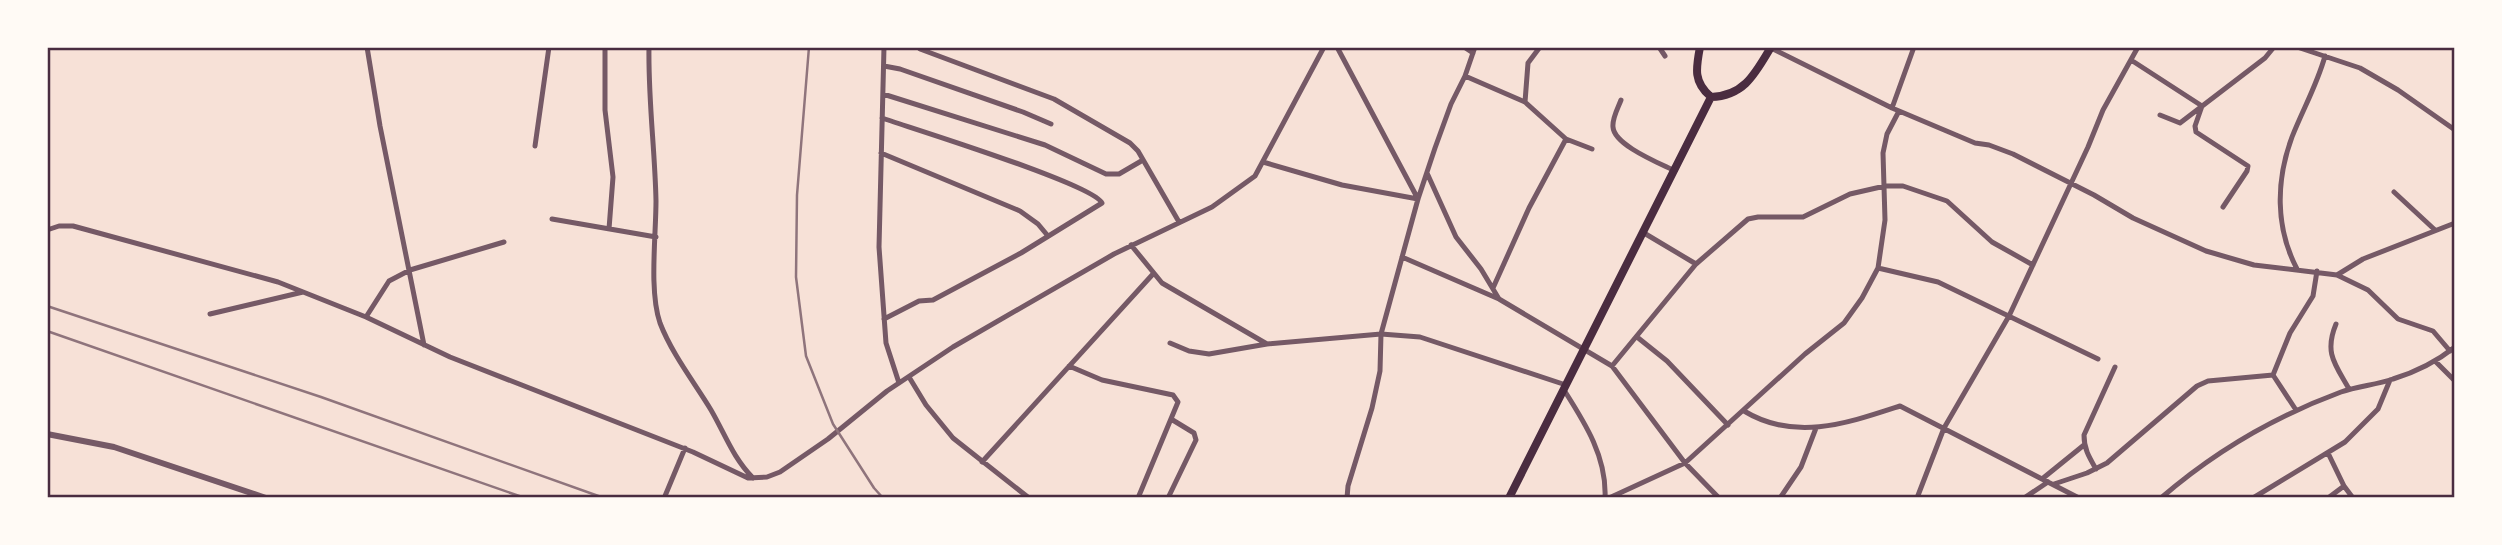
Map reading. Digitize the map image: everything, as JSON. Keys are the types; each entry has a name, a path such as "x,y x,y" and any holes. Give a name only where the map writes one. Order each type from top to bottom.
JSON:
{"highway":[{"path":"1700,47 1697,78 1701,89 1711,97 1724,97 1739,91 1771,48"},
{"path":"1509,498 1711,97"}],"street":[{"path":"367,47 424,345"},
{"path":"535,146 549,47"},
{"path":"605,47 605,110 613,177 609,229"},
{"path":"649,47 656,301 660,323 712,412 733,455 753,478"},
{"path":"884,47 880,247 886,343 899,383"},
{"path":"47,230 59,226 73,226 278,282 567,404 685,448 748,478 767,477 780,472 828,439 899,383 953,347 1131,245 1212,207 1239,189 1255,176 1324,47"},
{"path":"1348,498 1348,486 1372,408 1380,371 1381,334 1418,199 1451,104 1474,50 1464,47"},
{"path":"1525,102 1528,64 1540,47"},
{"path":"1659,47 1665,56"},
{"path":"1892,108 1914,47"},
{"path":"1917,498 1944,428 2009,316 2103,110 2138,47"},
{"path":"2160,115 2180,123 2265,58 2274,47"},
{"path":"2297,47 2360,68 2398,90 2455,130"},
{"path":"920,48 1054,99 1130,143 1179,222"},
{"path":"1339,48 1418,199"},
{"path":"1771,48 1892,108 1975,143 2013,154 2133,218 2206,251 2254,265 2297,268 2337,275 2368,290 2398,319 2433,331 2452,349 2427,367 2390,380 2349,389 2296,410 2222,451 2161,498"},
{"path":"2297,268 2285,240 2279,211 2284,161 2313,94 2325,56"},
{"path":"2131,60 2202,106"},
{"path":"884,66 913,73 1051,124"},
{"path":"1465,76 1525,102 1566,139 1592,149"},
{"path":"883,94 1045,145 1106,174 1119,174 1143,160"},
{"path":"1621,100 1612,128 1615,135 1624,144 1675,171"},
{"path":"2202,106 2195,126 2196,132 2248,166 2223,207"},
{"path":"1170,343 1198,354 1267,344 1381,334 1420,337 1565,388 1597,450 1607,498 1685,463 1805,354 1844,323 1862,298 1878,268 1885,220 1882,153 1886,134 1899,111"},
{"path":"882,118 1066,181 1101,200 1099,207 933,300 919,301 884,319"},
{"path":"1493,288 1529,208 1566,139"},
{"path":"881,153 1020,211 1038,224 1048,236"},
{"path":"1263,162 1342,185 1418,199"},
{"path":"1427,173 1456,237 1499,299"},
{"path":"1612,366 1696,264 1748,219 1758,216 1803,217 1850,194 1885,186 1915,188 1947,201 1992,242 2033,265"},
{"path":"2394,192 2435,230"},
{"path":"552,219 656,237"},
{"path":"2337,275 2363,259 2455,223"},
{"path":"1644,233 1696,264"},
{"path":"366,317 389,281 410,270 504,242"},
{"path":"1131,245 1153,274 1178,293 1267,344"},
{"path":"1402,257 1499,299 1612,366 1685,463 1719,498"},
{"path":"1878,268 1938,282 2098,359"},
{"path":"2273,375 2290,333 2313,296 2317,271"},
{"path":"982,462 1153,274"},
{"path":"210,314 303,292"},
{"path":"2336,324 2330,338 2331,356 2349,389"},
{"path":"1637,337 1667,361 1728,425"},
{"path":"2435,361 2455,381"},
{"path":"1069,366 1102,380 1173,395 1178,401 1138,498"},
{"path":"2096,469 2084,445 2084,435 2115,368"},
{"path":"2273,375 2296,410"},
{"path":"2048,482 2096,469 2106,463 2197,386 2208,381 2273,375"},
{"path":"909,377 926,405 953,438 1029,498"},
{"path":"2252,498 2345,442 2378,409 2390,380"},
{"path":"1744,411 1773,424 1792,428 1816,428 1849,422 1900,405 2079,498"},
{"path":"1168,498 1196,440 1194,433 1171,419"},
{"path":"1780,498 1801,467 1816,428"},
{"path":"47,434 114,447 266,498"},
{"path":"2024,498 2048,482 2084,445"},
{"path":"666,496 685,448"},
{"path":"2328,453 2353,498"},
{"path":"2328,498 2344,486"}],"railway":[{"path":"809,47 797,195 796,277 806,356 833,424 883,498"},
{"path":"47,306 321,397 604,498"},
{"path":"47,331 525,498"}]}
